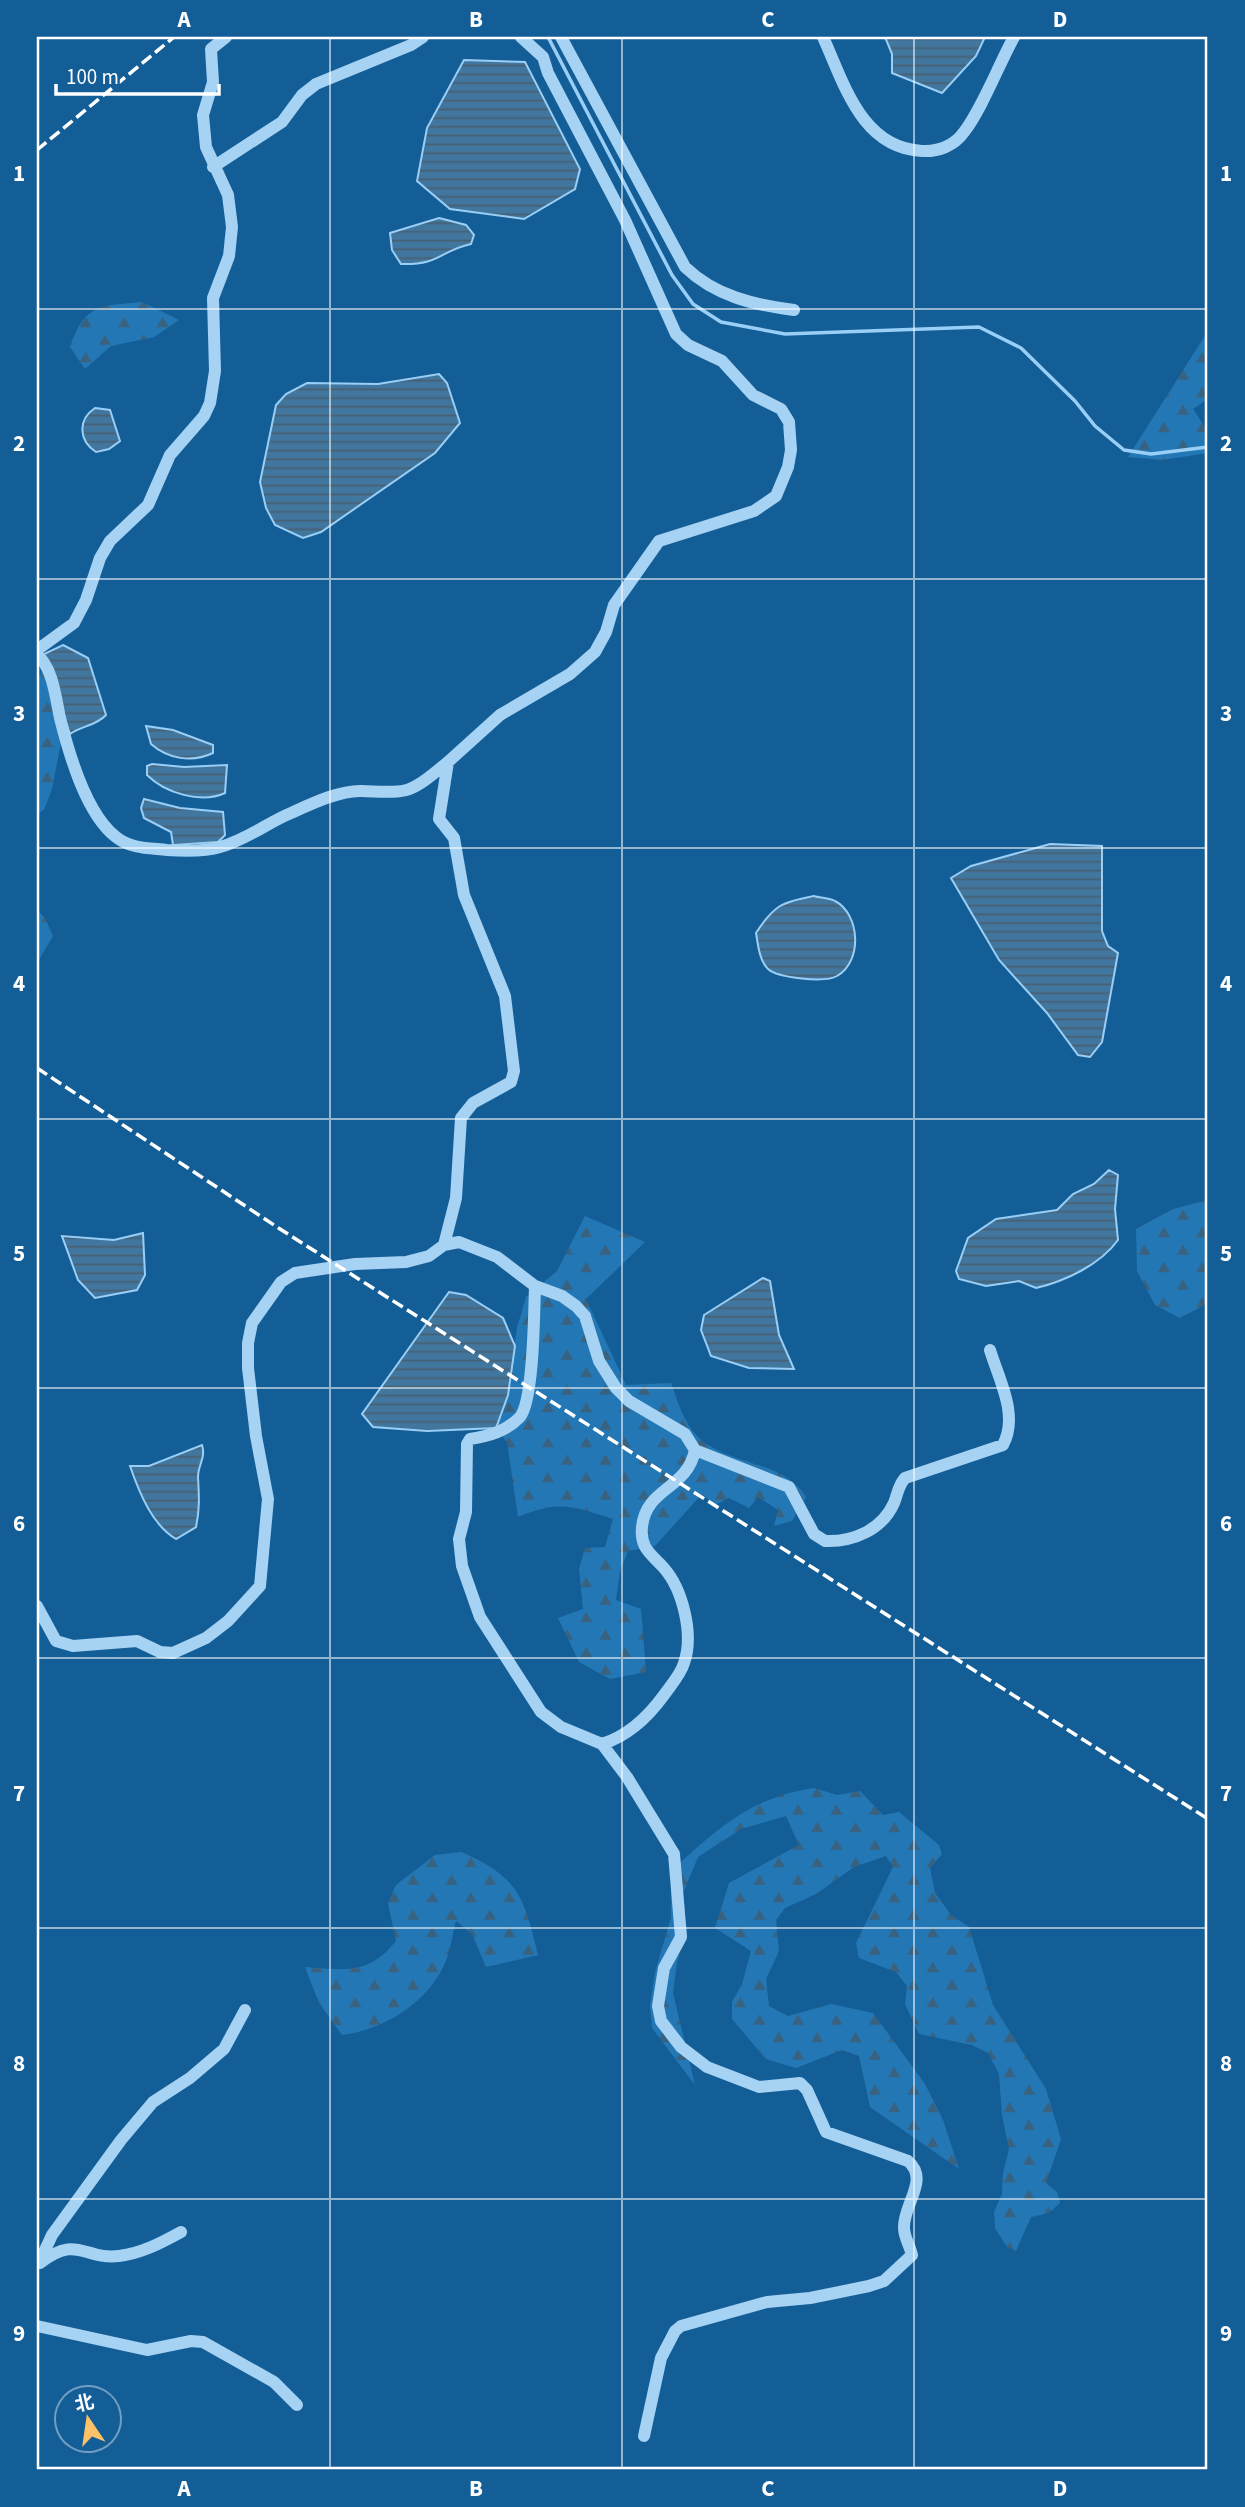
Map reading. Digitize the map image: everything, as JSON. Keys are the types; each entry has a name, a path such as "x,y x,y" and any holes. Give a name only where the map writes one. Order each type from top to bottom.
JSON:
{"street":[{"path":"226,37 211,49 213,82 203,116 205,147 228,195 232,227 229,256 214,298 215,371 210,402 204,416 170,455 148,505 110,541 74,623 37,653 52,684 63,732 83,789 116,837 143,849 179,851 217,848 257,832 290,813 339,796 362,791 396,794 411,789 448,762 500,715 570,674 596,652 606,632 614,605 659,541 754,511 776,496 789,467 789,422 781,409 753,395 722,361 688,345 676,334 654,282 548,73 543,57 521,37"},
{"path":"213,167 282,122 302,95 316,84 411,45 423,37"},
{"path":"823,37 851,103 871,128 908,150 929,151 941,149 964,132 1014,37"},
{"path":"543,57 562,40 685,267 703,284 757,306 794,310"},
{"path":"444,1245 456,1198 461,1118 473,1103 511,1083 514,1071 505,996 464,895 454,838 439,820 448,762"},
{"path":"37,1606 56,1641 73,1646 137,1641 160,1652 173,1653 206,1638 228,1621 260,1586 268,1499 247,1368 252,1323 281,1282 295,1273 355,1264 406,1262 429,1256 444,1245 459,1242 496,1257 535,1286 562,1296 576,1306 584,1316 599,1361 616,1388 629,1401 685,1434 695,1451 789,1487 814,1534 825,1541 857,1536 879,1525 888,1515 899,1485 905,1478 1003,1445 1010,1433 1011,1417 990,1350"},
{"path":"535,1286 528,1390 522,1415 494,1434 470,1439 467,1444 466,1513 459,1539 462,1566 480,1617 541,1712 561,1727 602,1744 627,1777 674,1854 673,1868 681,1937 664,1968 658,2006 661,2021 670,2034 707,2067 740,2082 759,2087 800,2082 807,2090 826,2132 908,2161 916,2168 919,2178 904,2227 912,2255 884,2281 828,2294 767,2302 687,2323 675,2331 661,2358 644,2436"},
{"path":"602,1744 640,1723 655,1707 684,1665 688,1642 686,1620 675,1586 642,1543 642,1525 646,1511 659,1494 688,1473 695,1451"},
{"path":"38,2264 52,2235 121,2140 153,2102 190,2078 225,2049 246,2010"},
{"path":"38,2264 58,2251 76,2247 116,2256 147,2250 181,2232"},
{"path":"37,2326 147,2350 191,2341 203,2342 274,2382 297,2405"}],"green space":[{"path":"142,302 179,320 154,337 111,346 85,369 70,347 82,322 88,315 104,307"},
{"path":"1208,331 1208,399 1193,409 1208,432 1208,453 1162,460 1128,457"},
{"path":"45,665 63,732 52,789 44,810 37,814 37,682"},
{"path":"37,910 45,918 53,936 37,963"},
{"path":"1208,1200 1208,1303 1180,1318 1155,1305 1137,1271 1136,1229 1173,1209"},
{"path":"585,1216 645,1242 586,1299 626,1385 671,1383 685,1418 698,1437 725,1454 783,1476 796,1485 806,1497 792,1521 774,1526 778,1510 758,1497 749,1508 729,1498 715,1505 702,1494 655,1546 628,1551 620,1571 616,1600 641,1609 646,1672 610,1679 579,1662 558,1618 583,1609 579,1569 585,1548 605,1547 613,1519 566,1507 544,1508 518,1517 507,1442 496,1428 508,1395 517,1328 526,1297 557,1271"},
{"path":"814,1788 837,1795 860,1791 883,1815 899,1812 939,1845 942,1854 930,1868 935,1893 951,1915 969,1927 993,2005 1046,2089 1061,2139 1046,2183 1057,2192 1060,2203 1049,2213 1031,2217 1016,2251 1007,2247 995,2228 994,2212 1002,2194 1003,2173 1009,2149 1002,2115 999,2074 988,2053 972,2045 919,2034 905,2004 907,1986 896,1972 859,1958 856,1943 893,1867 886,1856 854,1867 816,1894 785,1908 776,1920 779,1951 766,1979 769,2006 788,2016 831,2004 873,2013 925,2084 943,2120 959,2169 870,2107 859,2056 842,2050 796,2068 766,2059 732,2019 732,2002 742,1984 751,1951 715,1928 729,1883 799,1845 786,1816 741,1829 698,1857 683,1893 687,1936 677,1962 673,1993 695,2085 652,2028 650,2005 655,1972 671,1918 671,1871 736,1817 771,1799"},
{"path":"461,1852 496,1870 516,1891 528,1918 538,1955 486,1967 472,1934 456,1921 445,1963 428,1990 416,2002 388,2021 342,2035 319,2003 305,1967 355,1968 376,1960 396,1941 388,1903 396,1885 435,1855"}],"shaded area":[{"path":"885,37 985,37 976,56 942,93 892,73 892,54"},
{"path":"464,60 525,62 580,169 575,189 524,219 450,209 417,181 427,128"},
{"path":"439,218 466,225 474,235 471,244 432,260 401,264 392,250 390,233"},
{"path":"439,374 447,383 460,423 435,453 321,532 303,538 275,525 266,508 260,482 276,405 286,394 307,383 378,384"},
{"path":"95,408 110,410 120,441 109,449 96,452 86,442 82,430 85,418"},
{"path":"63,645 88,658 106,715 70,734 45,665 44,654"},
{"path":"146,726 173,730 213,745 213,753 189,759 165,753 151,744"},
{"path":"152,764 184,767 227,765 225,793 195,797 173,792 147,775 147,766"},
{"path":"144,799 180,808 223,812 225,835 218,842 173,845 171,832 144,818 141,808"},
{"path":"1050,844 1102,846 1102,931 1108,946 1118,953 1102,1042 1090,1057 1078,1055 1047,1013 999,960 951,878 971,866"},
{"path":"814,896 835,901 850,916 855,938 851,960 845,969 831,978 802,978 773,972 768,969 759,952 756,933 768,916 780,906"},
{"path":"1109,1170 1118,1175 1115,1209 1118,1240 1102,1257 1070,1276 1036,1288 1019,1281 986,1286 959,1279 956,1271 968,1238 996,1219 1057,1210 1073,1194 1094,1184"},
{"path":"143,1233 145,1275 137,1290 95,1298 78,1280 62,1236 114,1240"},
{"path":"763,1278 770,1281 779,1335 794,1369 749,1368 711,1356 701,1330 704,1315"},
{"path":"449,1292 466,1295 503,1318 515,1346 508,1395 496,1428 427,1431 373,1427 362,1414"},
{"path":"202,1445 196,1527 176,1539 153,1517 130,1466 149,1466"}],"waterway":[{"path":"548,37 672,275 693,304 721,322 785,334 979,327 1021,348 1075,401 1095,426 1124,450 1151,454 1208,447"}],"railway":[{"path":"37,150 174,37"},
{"path":"37,1068 280,1229 1208,1819"}]}
